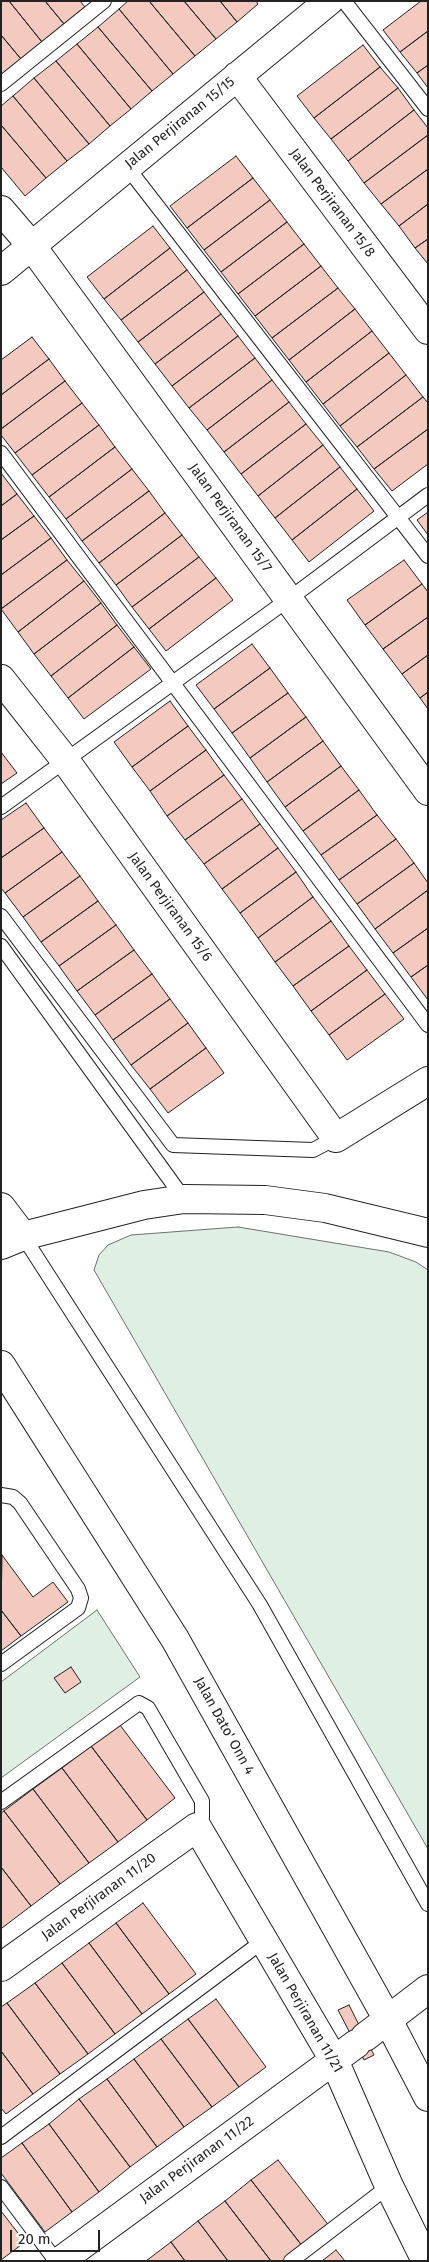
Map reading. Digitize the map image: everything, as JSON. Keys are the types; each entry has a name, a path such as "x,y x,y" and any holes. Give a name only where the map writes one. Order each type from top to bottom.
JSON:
{"street":[{"name":"Jalan Perjiranan 15/15","path":"1,270 329,1"},
{"name":"Jalan Perjiranan 15/8","path":"237,76 428,330"},
{"name":"Jalan Perjiranan 15/7","path":"1,210 31,245 428,791"},
{"name":"Jalan Perjiranan 15/6","path":"1,679 65,760 336,1138"},
{"path":"336,1138 427,1082"},
{"path":"1,1207 12,1240 144,1205 184,1199 265,1200 300,1204 390,1222 428,1233"},
{"name":"Jalan Dato' Onn 4","path":"1,1365 176,1639 388,2020 428,2098"},
{"name":"Jalan Perjiranan 11/21","path":"197,1827 334,2060 389,2186 426,2261"},
{"name":"Jalan Perjiranan 11/20","path":"1,1967 197,1827"},
{"name":"Jalan Perjiranan 11/22","path":"58,2261 334,2060 428,1989"}],"lane":[{"path":"1,84 104,1"},
{"path":"344,1 428,109"},
{"path":"127,167 428,556"},
{"path":"1,453 428,1024"},
{"path":"1,807 289,599 428,495"},
{"path":"1,916 173,1145 313,1150 336,1138"},
{"path":"1,946 184,1199"},
{"path":"12,1240 260,1604 428,1904"},
{"path":"1,1495 12,1498 20,1503 78,1589 81,1598 78,1608 1,1664"},
{"path":"1,1802 139,1703 148,1708 202,1801 202,1817 197,1827"},
{"path":"1,2137 263,1941"},
{"path":"1,2186 58,2261"},
{"path":"291,2261 389,2186"}],"green space":[{"path":"238,1227 389,1252 416,1262 428,1270 428,1849 94,1270 99,1255 108,1245 131,1235"},
{"path":"97,1610 140,1677 1,1778 1,1682"}],"building":[{"path":"1,1 9,1 42,42 21,59 1,35"},
{"path":"9,1 45,1 64,24 42,42"},
{"path":"45,1 80,1 85,7 64,24"},
{"path":"128,1 149,1 195,56 173,74 119,9"},
{"path":"149,1 184,1 216,39 195,56"},
{"path":"184,1 220,1 237,22 216,39"},
{"path":"220,1 256,1 258,4 237,22"},
{"path":"421,1 428,1 428,31 400,52 383,30"},
{"path":"119,9 173,74 152,91 98,27"},
{"path":"98,27 152,91 131,109 77,44"},
{"path":"428,31 428,65 417,73 400,52"},
{"path":"1,35 21,59 1,75"},
{"path":"77,44 131,109 110,126 56,61"},
{"path":"363,45 380,67 314,118 297,96"},
{"path":"56,61 110,126 89,144 34,78"},
{"path":"428,65 428,88 417,73"},
{"path":"380,67 398,88 331,139 314,118"},
{"path":"34,78 89,144 67,161 13,96"},
{"path":"398,88 414,110 348,161 331,139"},
{"path":"13,96 67,161 46,178 1,125 1,106"},
{"path":"414,110 428,128 428,135 364,183 348,161"},
{"path":"1,125 46,178 25,196 1,167"},
{"path":"428,135 428,169 381,204 364,183"},
{"path":"236,156 253,178 187,228 170,206"},
{"path":"428,169 428,204 399,226 381,204"},
{"path":"253,178 270,200 204,250 187,228"},
{"path":"270,200 287,222 221,272 204,250"},
{"path":"428,204 428,239 415,248 399,226"},
{"path":"287,222 304,244 238,294 221,272"},
{"path":"153,226 170,248 104,299 87,277"},
{"path":"428,239 428,264 415,248"},
{"path":"304,244 321,266 255,316 238,294"},
{"path":"170,248 187,270 121,320 104,299"},
{"path":"321,266 338,288 272,338 255,316"},
{"path":"187,270 204,292 138,342 121,320"},
{"path":"338,288 355,309 289,360 272,338"},
{"path":"204,292 221,314 155,364 138,342"},
{"path":"355,309 372,331 306,382 289,360"},
{"path":"221,314 238,336 172,386 155,364"},
{"path":"372,331 389,353 323,404 306,382"},
{"path":"238,336 255,358 189,408 172,386"},
{"path":"32,337 49,359 1,395 1,360"},
{"path":"389,353 406,375 340,426 323,404"},
{"path":"255,358 272,380 207,430 189,408"},
{"path":"49,359 65,381 1,429 1,395"},
{"path":"406,375 423,397 357,447 340,426"},
{"path":"272,380 289,402 224,452 207,430"},
{"path":"65,381 82,403 15,453 1,435 1,429"},
{"path":"423,397 428,403 428,429 374,469 357,447"},
{"path":"289,402 306,424 241,474 224,452"},
{"path":"82,403 99,425 32,475 15,453"},
{"path":"306,424 323,445 258,496 241,474"},
{"path":"99,425 115,447 49,497 32,475"},
{"path":"428,429 428,464 392,491 374,469"},
{"path":"323,445 340,467 275,518 258,496"},
{"path":"115,447 132,469 66,519 49,497"},
{"path":"340,467 357,489 292,540 275,518"},
{"path":"132,469 149,491 82,541 66,519"},
{"path":"1,473 17,494 1,506"},
{"path":"357,489 374,511 309,562 292,540"},
{"path":"149,491 165,513 99,563 82,541"},
{"path":"17,494 34,516 1,540 1,506"},
{"path":"428,512 428,535 417,520"},
{"path":"165,513 182,535 116,585 99,563"},
{"path":"34,516 51,538 1,575 1,540"},
{"path":"182,535 199,557 132,607 116,585"},
{"path":"51,538 67,560 1,609 1,575"},
{"path":"199,557 216,578 149,629 132,607"},
{"path":"67,560 84,581 18,632 1,609"},
{"path":"404,560 422,584 365,625 347,600"},
{"path":"216,578 233,600 166,651 149,629"},
{"path":"84,581 101,603 34,654 18,632"},
{"path":"422,584 428,592 428,617 383,649 365,625"},
{"path":"101,603 117,625 51,676 34,654"},
{"path":"428,617 428,655 402,674 383,649"},
{"path":"117,625 134,647 68,698 51,676"},
{"path":"252,644 270,668 214,709 196,685"},
{"path":"134,647 151,669 84,719 68,698"},
{"path":"428,655 428,692 420,698 402,674"},
{"path":"270,668 288,693 232,733 214,709"},
{"path":"428,692 428,709 420,698"},
{"path":"288,693 306,717 250,758 232,733"},
{"path":"170,701 188,726 132,767 114,742"},
{"path":"306,717 323,741 267,782 250,758"},
{"path":"188,726 206,750 150,791 132,767"},
{"path":"323,741 341,766 285,807 267,782"},
{"path":"206,750 224,775 167,816 150,791"},
{"path":"1,752 17,773 1,784"},
{"path":"341,766 359,790 303,831 285,807"},
{"path":"224,775 242,799 185,840 167,816"},
{"path":"359,790 377,815 321,855 303,831"},
{"path":"242,799 260,824 204,864 185,840"},
{"path":"26,803 44,828 1,858 1,820"},
{"path":"377,815 396,839 339,880 321,855"},
{"path":"260,824 278,848 222,889 204,864"},
{"path":"44,828 62,852 5,893 1,888 1,858"},
{"path":"396,839 414,863 357,904 339,880"},
{"path":"278,848 296,872 240,913 222,889"},
{"path":"62,852 80,876 23,917 5,893"},
{"path":"414,863 428,883 428,890 375,929 357,904"},
{"path":"296,872 313,897 258,938 240,913"},
{"path":"80,876 98,901 41,942 23,917"},
{"path":"428,890 428,928 393,953 375,929"},
{"path":"313,897 331,921 275,962 258,938"},
{"path":"98,901 116,925 59,966 41,942"},
{"path":"331,921 349,946 293,986 275,962"},
{"path":"116,925 134,950 77,991 59,966"},
{"path":"428,928 428,965 411,977 393,953"},
{"path":"349,946 367,970 311,1011 293,986"},
{"path":"134,950 152,974 95,1015 77,991"},
{"path":"428,965 428,1000 411,977"},
{"path":"367,970 385,994 329,1035 311,1011"},
{"path":"152,974 170,999 113,1040 95,1015"},
{"path":"385,994 404,1019 347,1060 329,1035"},
{"path":"170,999 188,1023 131,1065 113,1040"},
{"path":"188,1023 206,1048 150,1089 131,1065"},
{"path":"206,1048 224,1073 168,1113 150,1089"},
{"path":"2,1555 33,1597 53,1582 68,1602 21,1636 1,1610"},
{"path":"1,1610 21,1636 1,1651"},
{"path":"71,1667 81,1682 65,1693 54,1678"},
{"path":"120,1725 175,1798 147,1820 91,1746"},
{"path":"91,1746 147,1820 118,1842 62,1768"},
{"path":"62,1768 118,1842 89,1863 33,1789"},
{"path":"33,1789 89,1863 60,1884 4,1811"},
{"path":"4,1811 60,1884 31,1906 1,1867 1,1813"},
{"path":"1,1867 31,1906 2,1928 1,1927"},
{"path":"143,1903 196,1974 169,1994 116,1923"},
{"path":"116,1923 169,1994 142,2014 89,1943"},
{"path":"89,1943 142,2014 115,2034 62,1963"},
{"path":"62,1963 115,2034 88,2054 35,1983"},
{"path":"35,1983 88,2054 60,2074 7,2003"},
{"path":"216,1999 266,2067 239,2087 188,2019"},
{"path":"7,2003 60,2074 33,2094 1,2051 1,2007"},
{"path":"349,2005 374,2055 364,2060 338,2010"},
{"path":"188,2019 239,2087 212,2107 161,2039"},
{"path":"161,2039 212,2107 184,2127 134,2059"},
{"path":"1,2051 33,2094 6,2114 1,2108"},
{"path":"134,2059 184,2127 157,2147 107,2079"},
{"path":"107,2079 157,2147 130,2167 79,2099"},
{"path":"79,2099 130,2167 99,2192 49,2124"},
{"path":"49,2124 99,2192 72,2212 22,2143"},
{"path":"22,2143 72,2212 45,2232 1,2173 1,2158"},
{"path":"278,2160 330,2227 303,2247 251,2180"},
{"path":"251,2180 303,2247 286,2261 271,2261 225,2201"},
{"path":"225,2201 271,2261 228,2261 198,2221"},
{"path":"1,2211 25,2242 1,2260"},
{"path":"198,2221 228,2261 185,2261 171,2242"},
{"path":"171,2242 185,2261 146,2261"},
{"path":"336,2250 345,2261 322,2261"}]}
